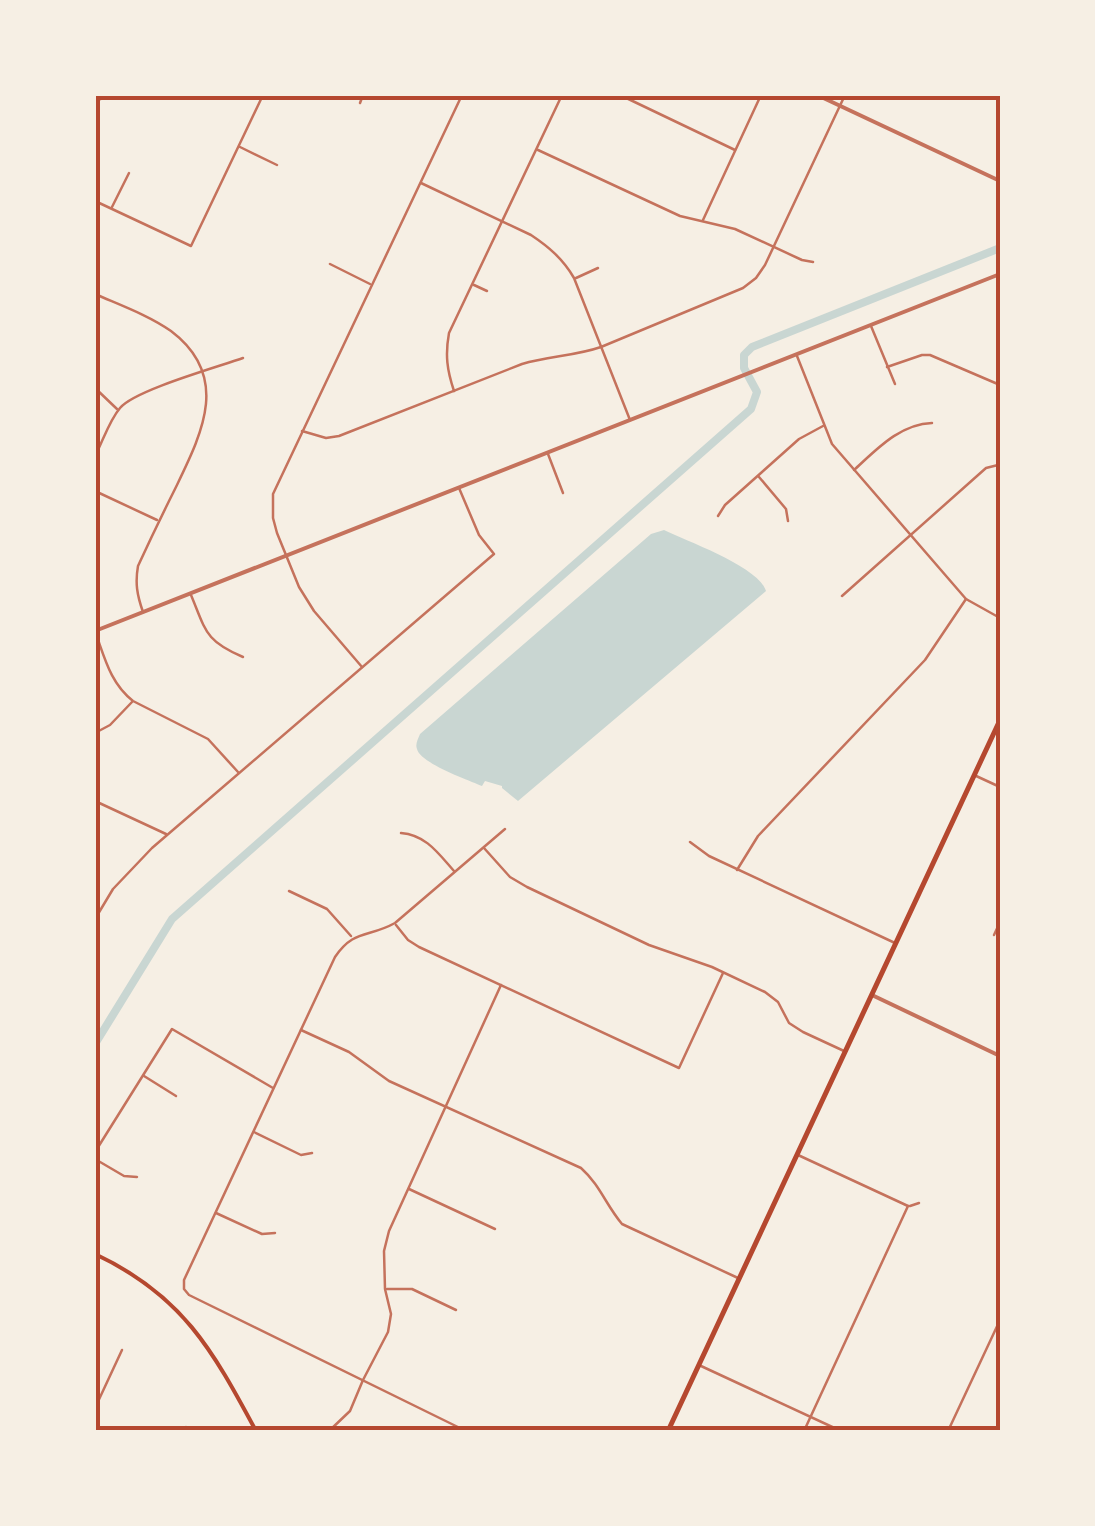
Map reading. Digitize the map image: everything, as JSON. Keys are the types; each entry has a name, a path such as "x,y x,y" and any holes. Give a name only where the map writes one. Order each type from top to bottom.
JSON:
{"main road":[{"path":"668,1431 1000,720"},
{"path":"95,1254 141,1278 191,1324 217,1360 256,1431"}],"street":[{"path":"95,101 111,95"},
{"path":"95,201 191,246 264,95"},
{"path":"360,103 363,95"},
{"path":"362,668 299,587 277,533 272,506 279,479 462,95"},
{"path":"454,392 446,370 449,333 562,95"},
{"path":"620,95 735,150"},
{"path":"702,220 760,95"},
{"path":"817,95 998,180 1000,173"},
{"path":"302,431 326,438 339,436 522,364 602,347 743,288 756,278 773,246 845,95"},
{"path":"239,146 277,165"},
{"path":"536,150 680,216 735,229 814,262"},
{"path":"112,209 129,173"},
{"path":"420,182 545,244 566,264 630,420"},
{"path":"330,264 372,284"},
{"path":"574,278 598,268"},
{"path":"239,773 208,739 133,701 116,685 95,632 1000,274"},
{"path":"472,285 487,291"},
{"path":"95,294 172,332 189,348 202,372 206,390 200,436 138,566 137,595 143,612"},
{"path":"871,325 894,384"},
{"path":"796,354 832,444 966,600 1000,618"},
{"path":"888,366 930,355 1000,384"},
{"path":"95,456 126,402 243,358"},
{"path":"95,388 118,410"},
{"path":"853,471 891,437 918,423 932,423"},
{"path":"718,516 724,505 800,439 824,425"},
{"path":"548,453 563,493"},
{"path":"842,596 986,468 998,465"},
{"path":"758,476 786,509 788,521"},
{"path":"95,919 124,875 167,835 494,554 479,534 459,488"},
{"path":"95,491 159,521"},
{"path":"190,594 211,638 221,648 243,656"},
{"path":"737,870 758,836 925,660 966,600"},
{"path":"95,732 110,724 133,701"},
{"path":"974,776 1000,787"},
{"path":"95,800 167,835"},
{"path":"466,1431 188,1295 184,1280 335,956 352,937 395,923 505,830"},
{"path":"401,833 426,840 455,872"},
{"path":"690,842 708,856 896,944"},
{"path":"484,848 510,877 527,887 649,945 766,992 778,1002 789,1023 845,1052"},
{"path":"289,891 327,909 352,937"},
{"path":"994,934 1000,922"},
{"path":"395,923 419,947 679,1068 723,973"},
{"path":"329,1431 350,1411 388,1332 391,1314 384,1250 388,1231 501,985"},
{"path":"872,995 1000,1056"},
{"path":"95,1152 172,1029 274,1088"},
{"path":"301,1030 349,1052 389,1081 581,1168 594,1180 622,1224 740,1278"},
{"path":"143,1076 176,1096"},
{"path":"253,1132 301,1155 312,1153"},
{"path":"797,1154 908,1206 919,1203"},
{"path":"95,1159 124,1176 136,1177"},
{"path":"408,1188 496,1229"},
{"path":"804,1431 908,1206"},
{"path":"215,1213 262,1234 275,1233"},
{"path":"386,1289 412,1288 456,1310"},
{"path":"948,1431 1000,1320"},
{"path":"95,1408 122,1350"},
{"path":"699,1365 841,1431"},
{"path":"181,1431 186,1428"}],"shaded area":[{"path":"664,530 737,564 761,582 766,591 518,801 502,786 485,781 482,786 420,754 416,745 420,734 651,534"}],"waterway":[{"path":"95,1044 172,919 751,409 757,392 744,368 744,355 752,347 1000,248"}]}
